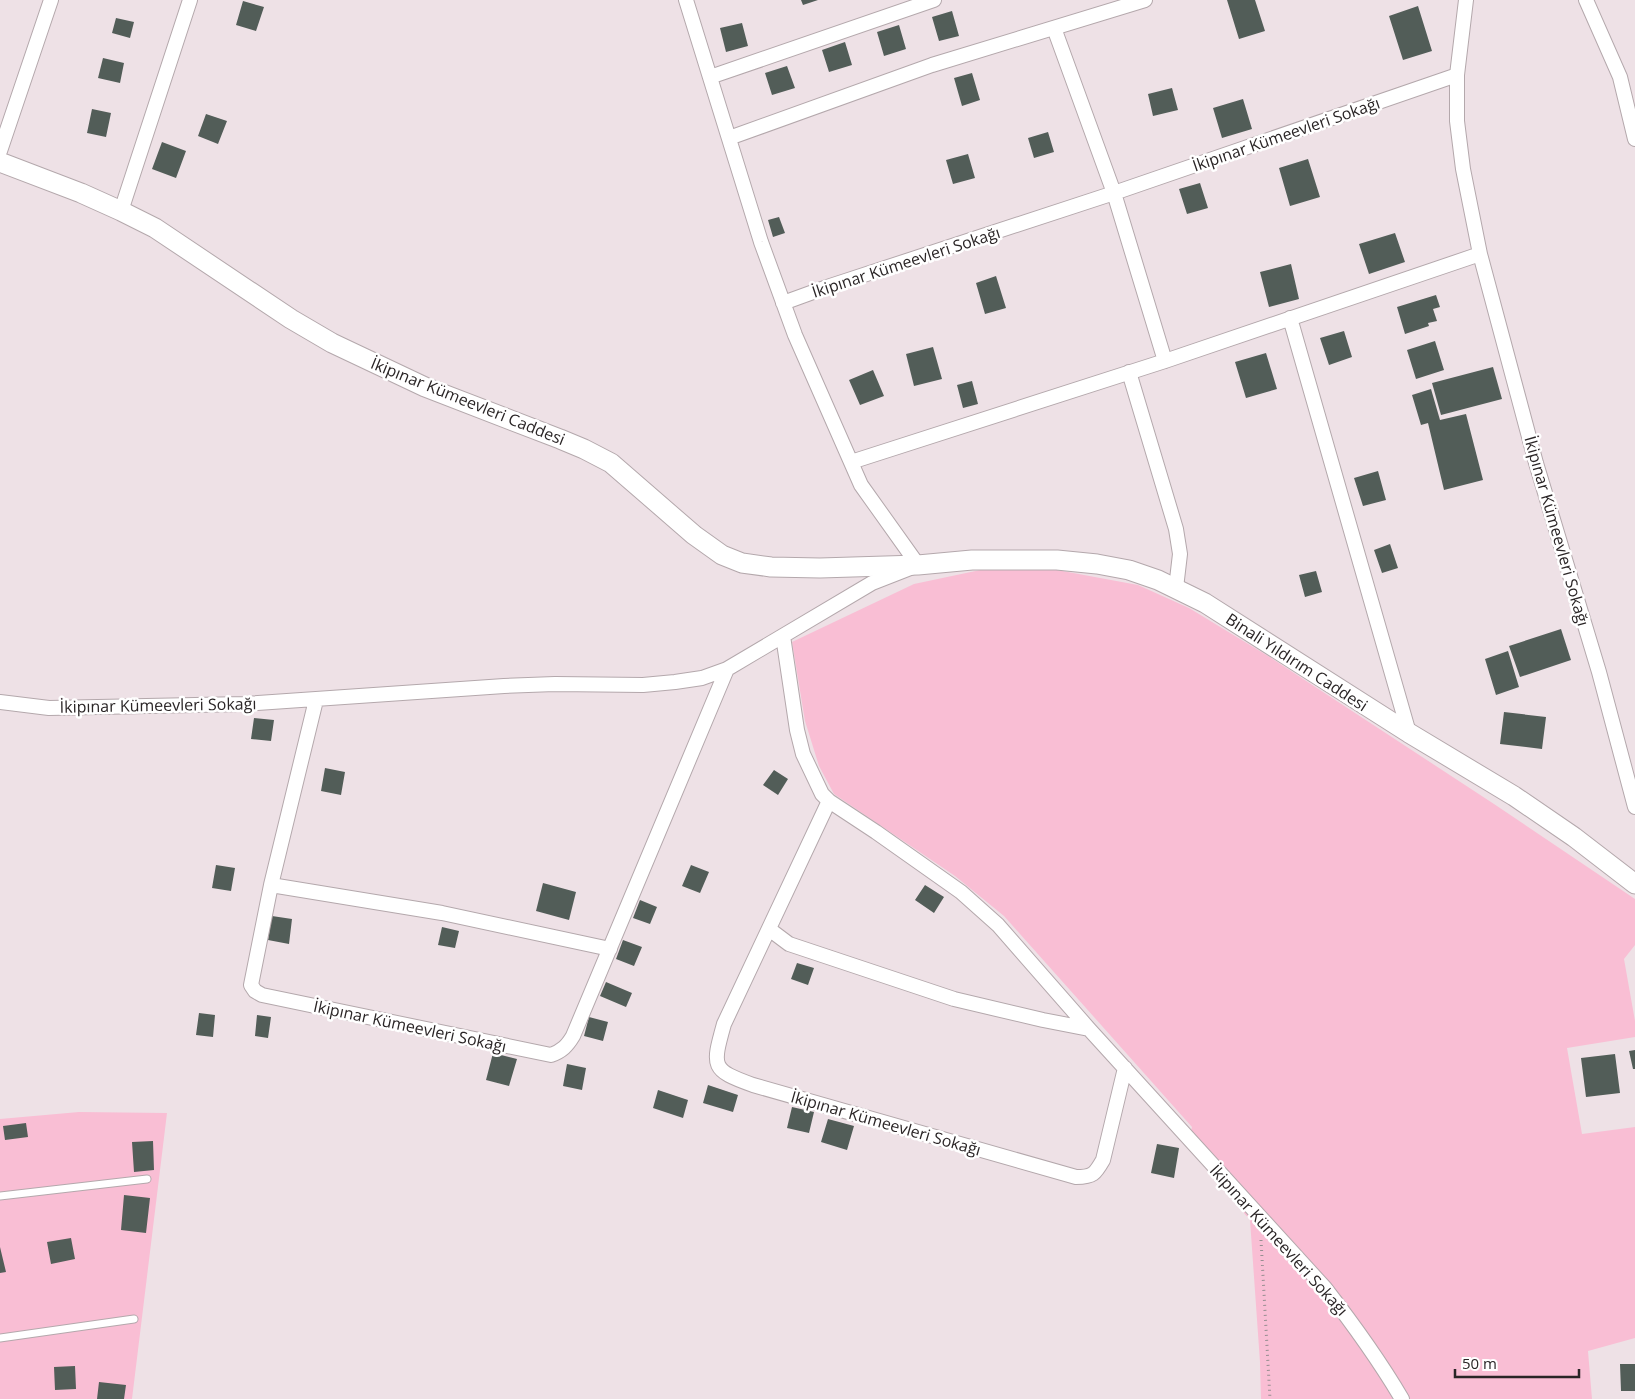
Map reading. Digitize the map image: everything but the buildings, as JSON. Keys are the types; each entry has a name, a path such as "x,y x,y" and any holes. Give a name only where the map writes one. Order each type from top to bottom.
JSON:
{"street":[{"path":"0,152 51,0"},
{"path":"121,211 190,0"},
{"path":"686,0 761,242 802,352 861,484 918,565"},
{"path":"710,77 934,0"},
{"path":"729,138 932,65 1145,0"},
{"name":"İkipınar Kümeevleri Sokağı","path":"1466,0 1458,75 1457,121 1463,169 1480,254 1536,463 1599,672 1635,807"},
{"path":"1586,0 1620,77 1635,139"},
{"path":"1054,28 1114,194 1165,361"},
{"name":"İkipınar Kümeevleri Sokağı","path":"783,303 1114,194 1458,75"},
{"name":"İkipınar Kümeevleri Caddesi","path":"0,162 121,211 155,228 291,319 332,343 408,380 584,449 611,464 694,535 722,555 742,563 770,567 820,568 918,565"},
{"path":"852,462 1165,361 1480,254"},
{"path":"1290,318 1409,733"},
{"path":"1129,372 1176,529 1180,554 1176,588"},
{"name":"Binali Yıldırım Caddesi","path":"918,565 981,560 1057,560 1129,570 1176,588 1226,616 1409,733 1514,796 1574,837 1635,884"},
{"name":"İkipınar Kümeevleri Sokağı","path":"0,702 49,708 244,704 504,686 667,683 702,678 727,669 872,583 918,565"},
{"name":"İkipınar Kümeevleri Sokağı","path":"783,636 794,715 803,754 822,794 829,801 876,832 979,907 998,925 1325,1288 1380,1362 1402,1399"},
{"name":"İkipınar Kümeevleri Sokağı","path":"316,700 271,885 251,985 255,991 262,995 551,1055 560,1052 568,1045 727,669"},
{"name":"İkipınar Kümeevleri Sokağı","path":"829,801 722,1032 716,1059 720,1069 728,1076 753,1085 1067,1174 1087,1177 1096,1172 1103,1160 1125,1068"},
{"path":"271,885 442,913 610,949"},
{"path":"769,929 789,944 954,999 1043,1020 1089,1028"}],"lane":[{"path":"0,1196 147,1179"},
{"path":"0,1338 134,1319"}],"path":[{"path":"1259,1215 1270,1399"}],"shaded area":[{"path":"985,569 1057,570 1138,585 1189,608 1268,656 1635,899 1635,945 1624,959 1635,1021 1635,1037 1567,1048 1582,1134 1635,1127 1635,1338 1588,1351 1592,1399 1261,1399 1250,1220 1187,1146 1192,1127 1004,916 955,876 834,794 819,766 805,721 792,642 914,584"},
{"path":"79,1112 167,1113 132,1399 0,1399 0,1119"}]}
